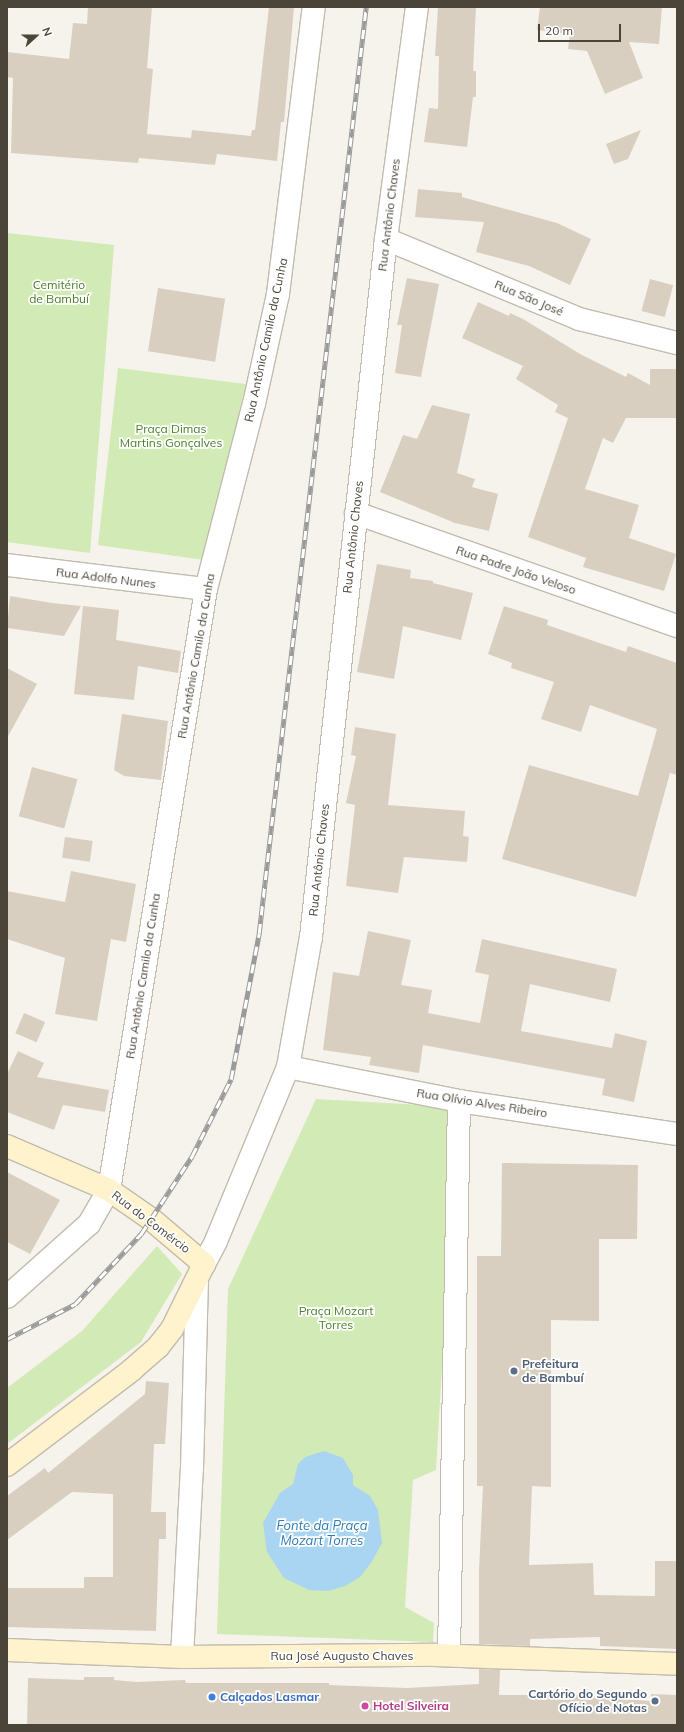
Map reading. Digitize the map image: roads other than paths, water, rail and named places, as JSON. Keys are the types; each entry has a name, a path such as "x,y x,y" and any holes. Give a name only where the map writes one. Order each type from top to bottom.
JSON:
{"street":[{"name":"Rua Antônio Camilo da Cunha","path":"109,1190 206,589 254,404 278,294 314,7"},
{"name":"Rua Antônio Chaves","path":"288,1067 311,937 386,239 417,7"},
{"name":"Rua São José","path":"386,239 579,319 677,343"},
{"name":"Rua Padre João Veloso","path":"356,513 677,626"},
{"name":"Rua Adolfo Nunes","path":"7,565 206,589"},
{"name":"Rua Olívio Alves Ribeiro","path":"288,1067 459,1100 677,1134"},
{"path":"7,1465 132,1370 158,1347 172,1329 216,1241 288,1067"},
{"path":"449,1656 459,1100"},
{"name":"Rua do Comércio","path":"7,1146 109,1190 151,1219 200,1273"},
{"path":"7,1297 88,1224 109,1190"},
{"path":"182,1657 200,1273"},
{"name":"Rua José Augusto Chaves","path":"7,1650 182,1657 449,1656 677,1664"}],"water":[{"name":"Fonte da Praça Mozart Torres","path":"324,1451 343,1458 353,1475 353,1485 370,1496 378,1510 382,1543 371,1563 360,1577 345,1586 328,1591 309,1590 284,1578 267,1552 263,1523 280,1493 293,1484 298,1464 305,1457"}],"railway":[{"path":"7,1339 75,1304 141,1234 192,1156 231,1079 259,933 366,7"}],"place":[{"name":"Prefeitura de Bambuí","path":"514,1371"},
{"name":"Calçados Lasmar","path":"212,1697"},
{"name":"Cartório do Segundo Ofício de Notas","path":"655,1701"},
{"name":"Hotel Silveira","path":"365,1706"}],"park label":[{"name":"Cemitério de Bambuí","path":"59,292"},
{"name":"Praça Dimas Martins Gonçalves","path":"171,436"},
{"name":"Praça Mozart Torres","path":"336,1318"}]}
